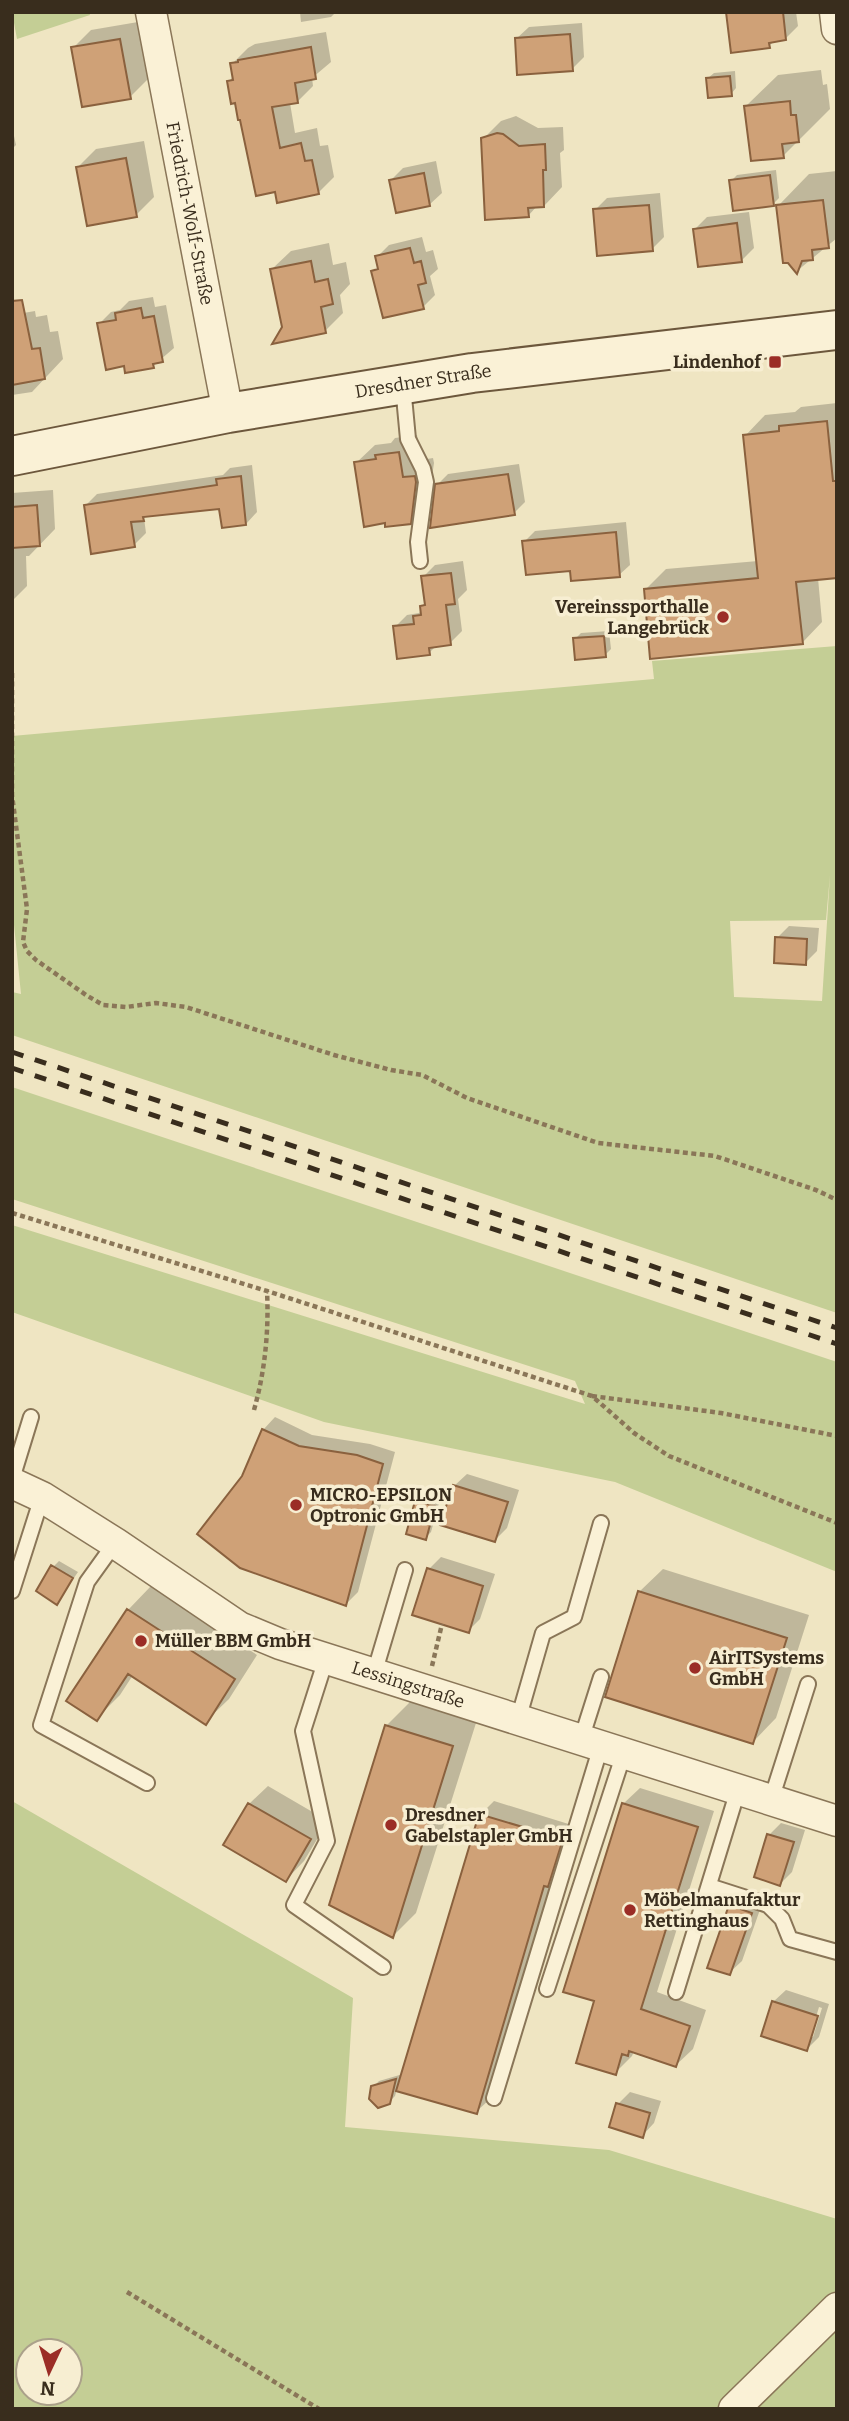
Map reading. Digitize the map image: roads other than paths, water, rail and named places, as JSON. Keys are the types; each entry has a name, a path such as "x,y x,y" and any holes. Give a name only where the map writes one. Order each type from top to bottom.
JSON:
{"main road":[{"name":"Dresdner Straße","path":"12,456 228,413 472,373 837,330"}],"street":[{"name":"Friedrich-Wolf-Straße","path":"151,12 228,413"},
{"path":"835,12 837,29"},
{"name":"Lessingstraße","path":"12,1481 115,1543 239,1627 280,1644 837,1821"},
{"path":"734,2409 837,2308"}],"lane":[{"path":"403,385 408,439 423,469 426,482 418,533 421,561"},
{"path":"12,1481 31,1416"},
{"path":"12,1591 42,1497"},
{"path":"518,1720 542,1633 574,1618 601,1523"},
{"path":"115,1543 87,1582 41,1725 147,1783"},
{"path":"374,1674 405,1570"},
{"path":"326,1659 303,1731 327,1841 294,1905 383,1967"},
{"path":"547,1989 602,1746 601,1677"},
{"path":"771,1800 808,1684"},
{"path":"494,2098 602,1746"},
{"path":"676,1992 738,1790"},
{"path":"709,1886 768,1905 782,1919 790,1939 837,1952"}],"railway":[{"path":"12,1052 837,1328"},
{"path":"12,1068 837,1344"}],"place":[{"name":"Lindenhof","path":"775,362"},
{"name":"Vereinssporthalle Langebrück","path":"723,617"},
{"name":"MICRO-EPSILON Optronic GmbH","path":"296,1505"},
{"name":"Müller BBM GmbH","path":"141,1641"},
{"name":"AirITSystems GmbH","path":"695,1668"},
{"name":"Dresdner Gabelstapler GmbH","path":"391,1825"},
{"name":"Möbelmanufaktur Rettinghaus","path":"630,1910"}]}
